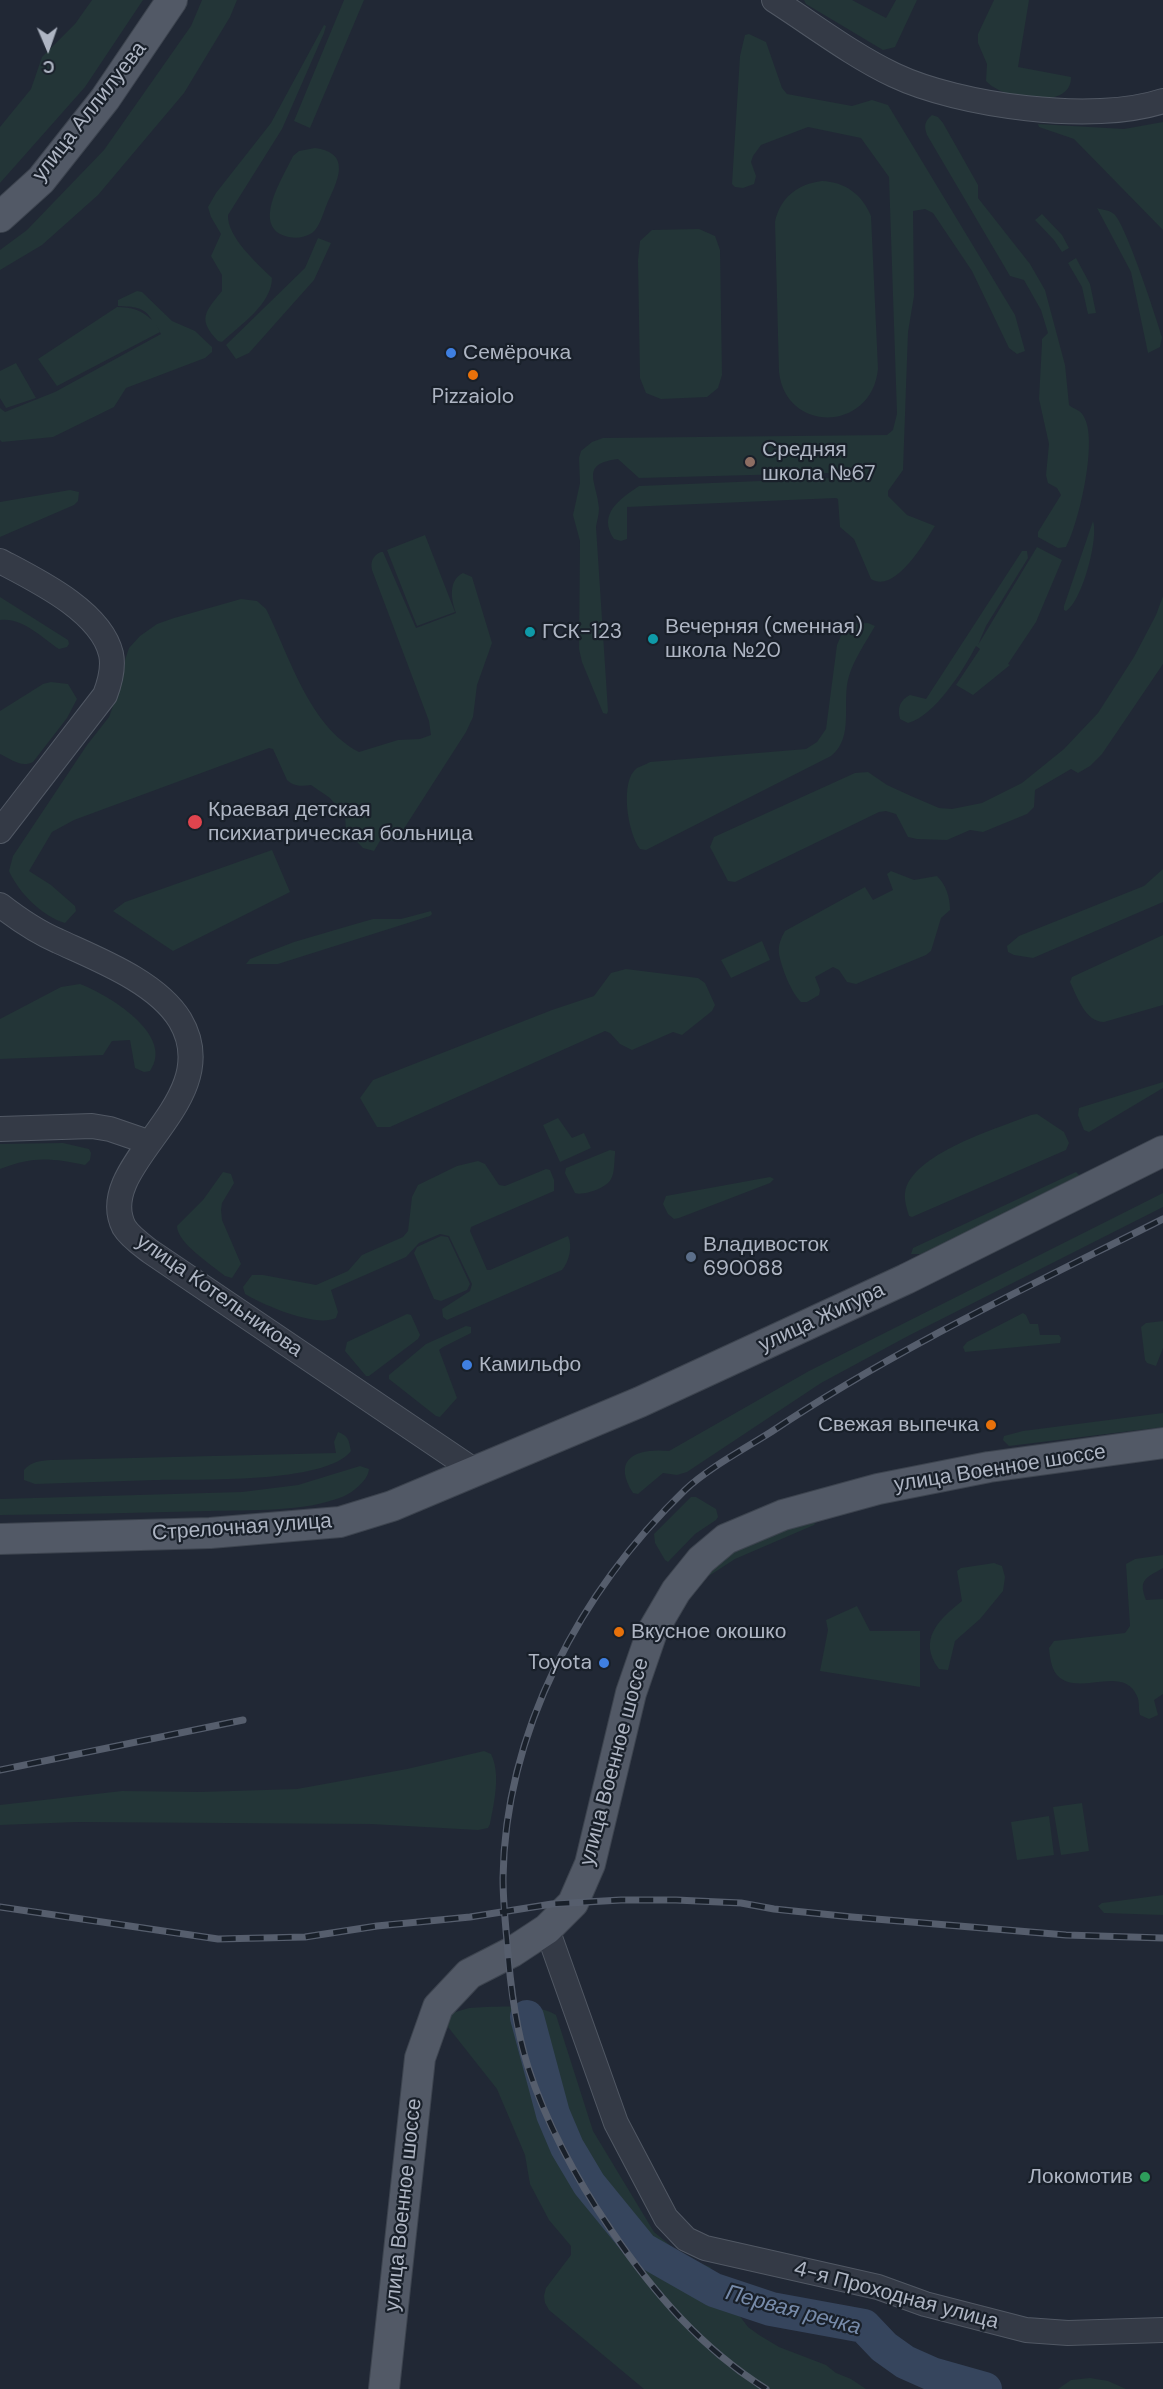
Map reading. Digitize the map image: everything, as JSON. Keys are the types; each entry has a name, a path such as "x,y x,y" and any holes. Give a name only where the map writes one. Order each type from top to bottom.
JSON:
{"main road":[{"name":"улица Аллилуева","path":"0,217 41,180 105,99 172,0"},
{"name":"улица Жигура","path":"475,1471 640,1402 895,1284 1163,1151"},
{"name":"улица Военное шоссе","path":"384,2388 420,2058 433,2018 438,2007 470,1974 512,1952 547,1929 573,1904 590,1864 631,1693 652,1632 676,1590 701,1560 726,1539 783,1515 878,1489 989,1467 1163,1443"},
{"name":"Стрелочная улица","path":"0,1539 210,1533 340,1522 392,1506 475,1471"}],"street":[{"path":"774,0 885,70 938,91 992,102 1079,112 1116,110 1163,101"},
{"path":"0,561 64,599 99,629 111,655 111,677 105,695 0,831"},
{"name":"улица Котельникова","path":"0,905 47,936 84,952 151,989 166,1002 180,1020 188,1037 191,1056 189,1071 173,1112 148,1142 123,1186 120,1210 125,1228 138,1243 475,1471"},
{"path":"0,1130 92,1126 110,1129 148,1142"},
{"name":"4-я Проходная улица","path":"547,1929 616,2123 666,2218 686,2239 705,2248 878,2287 925,2304 1026,2330 1068,2333 1163,2330"}],"shaded area":[{"path":"92,0 143,0 85,87 0,183 0,127 31,89 42,57 75,24"},
{"path":"202,0 237,0 230,17 184,93 98,195 42,245 0,270 0,250 27,230 104,150 191,26"},
{"path":"344,0 364,0 310,128 294,121"},
{"path":"804,0 852,0 886,18 896,0 917,0 895,47 883,50 806,4"},
{"path":"994,0 1029,0 1018,67 1071,77 1068,88 1061,95 1035,99 1021,97 995,88 986,81 987,64 978,43 978,34"},
{"path":"324,25 326,26 324,33 282,129 228,215 232,232 238,241 272,278 271,288 254,313 222,342 218,341 207,327 206,316 222,291 222,275 211,256 221,234 208,207 216,193 271,123"},
{"path":"749,34 766,42 782,88 787,94 852,106 872,100 888,105 1015,315 1025,351 1017,354 1009,348 972,271 933,213 925,209 913,211 914,296 908,332 903,470 888,491 888,496 907,515 935,526 908,564 890,579 880,582 871,579 854,539 840,527 838,499 836,498 627,507 627,539 621,541 614,539 609,530 609,515 613,508 639,486 834,478 828,473 639,478 618,459 598,465 593,475 599,508 596,527 607,714 603,713 579,649 580,541 573,515 580,483 581,451 592,442 603,438 887,435 893,430 897,414 889,177 861,138 808,127 761,145 751,162 756,176 754,184 743,188 732,184 740,56 745,35"},
{"path":"932,115 938,117 943,123 978,185 978,198 1030,264 1045,290 1065,365 1069,405 1082,413 1088,431 1088,464 1085,483 1076,520 1066,547 1058,548 1038,537 1038,532 1061,495 1057,488 1048,483 1046,475 1049,444 1039,399 1042,339 1048,333 1041,310 1024,280 1010,276 927,135 925,124"},
{"path":"1163,122 1163,230 1074,139 1039,127 1038,124 1124,129"},
{"path":"315,148 327,151 338,162 339,170 335,187 321,220 312,233 302,237 285,236 275,230 271,222 270,211 273,199 293,156 299,151"},
{"path":"822,181 838,184 852,191 863,201 871,216 878,369 872,390 861,405 846,414 829,417 812,415 797,407 785,392 779,372 775,222 777,213 785,199 797,189"},
{"path":"1097,208 1114,214 1133,252 1162,337 1160,347 1148,353 1131,272"},
{"path":"1042,214 1062,235 1069,248 1062,252 1035,220"},
{"path":"699,229 715,236 720,250 722,375 718,388 707,397 661,399 646,393 640,378 638,260 640,241 652,230"},
{"path":"318,238 331,243 314,280 249,353 236,359 226,345 305,268"},
{"path":"1076,258 1090,284 1096,313 1088,314 1082,287 1068,263"},
{"path":"137,291 142,292 172,321 195,331 212,347 212,352 205,358 126,388 114,407 53,437 2,442 0,440 0,408 5,412 55,392 161,334 160,332 57,386 38,359 117,307 136,310 152,320 142,310 118,306 118,300"},
{"path":"16,363 36,398 6,408 0,398 0,371"},
{"path":"70,490 79,492 78,501 74,505 0,537 0,502"},
{"path":"1093,521 1094,541 1088,569 1078,596 1066,611 1064,606"},
{"path":"425,535 455,612 417,626 387,550"},
{"path":"1037,547 1062,560 1036,622 1008,664 1010,665 973,695 956,685 980,649 976,646 956,679 938,702 918,719 908,723 900,719 899,708 907,697 910,695 926,699 1022,551 1027,551 1028,558 986,626 978,645"},
{"path":"383,552 416,628 456,613 452,596 455,580 463,573 472,577 492,643 477,685 473,717 466,732 396,841 381,839 374,851 363,848 346,830 345,816 330,798 311,785 298,786 287,780 273,749 269,748 74,820 52,832 29,871 51,885 75,906 76,911 65,923 56,920 32,903 9,871 13,856 87,745 109,717 122,682 129,648 140,636 157,624 241,599 257,601 266,609 314,708 342,740 359,752 398,740 420,739 431,735 429,721 372,570 373,559"},
{"path":"1163,596 1163,664 1102,754 1090,766 1078,773 1071,769 1035,790 1034,807 1027,814 983,832 970,830 947,840 908,837 896,814 886,811 879,812 735,882 728,881 710,847 714,837 855,773 868,772 887,785 911,796 939,808 952,809 982,803 1022,783 1064,749 1098,713 1134,657 1156,615"},
{"path":"0,597 68,640 67,647 59,649 24,625 0,620"},
{"path":"868,623 875,626 851,670 847,686 843,739 831,756 646,850 640,849 632,832 627,808 628,784 637,768 650,762 806,749 817,742 826,729 837,645 844,628 851,624"},
{"path":"51,682 68,684 77,699 67,718 33,762 24,764 0,754 0,711 43,684"},
{"path":"272,850 290,892 173,951 113,911 125,902"},
{"path":"1163,869 1163,902 1033,958 1008,952 1007,946 1019,936 1144,886"},
{"path":"891,871 914,880 937,876 945,887 950,910 941,918 931,951 856,984 847,982 839,970 833,967 815,977 820,990 819,995 807,1002 801,1002 787,980 779,954 780,942 785,931 865,887 873,900 893,890 887,874"},
{"path":"431,911 430,916 278,964 246,964 250,959 294,942 352,925 373,919 401,919"},
{"path":"1163,935 1163,1005 1104,1022 1092,1018 1082,1007 1070,982 1072,977"},
{"path":"762,941 770,960 731,978 721,960"},
{"path":"626,969 698,978 705,983 715,1005 712,1011 682,1035 673,1032 632,1050 620,1044 605,1031 390,1127 377,1127 360,1098 373,1080 552,1010 594,996 611,973"},
{"path":"80,984 121,1006 146,1030 154,1044 156,1057 150,1071 144,1072 135,1068 130,1040 112,1041 103,1055 0,1059 0,1019 61,987"},
{"path":"1163,1082 1163,1088 1089,1132 1084,1130 1078,1115 1079,1108"},
{"path":"1037,1114 1064,1132 1069,1143 1066,1150 912,1217 909,1216 905,1193 911,1179 922,1166 958,1144"},
{"path":"558,1118 572,1138 584,1133 591,1148 560,1162 543,1125"},
{"path":"63,1143 89,1149 90,1160 85,1165 42,1159 32,1160 0,1169 0,1144"},
{"path":"610,1150 615,1151 615,1154 613,1173 609,1182 594,1190 575,1193 565,1173 566,1168"},
{"path":"478,1161 485,1164 499,1185 505,1186 546,1169 550,1170 554,1180 554,1191 471,1227 470,1231 487,1270 568,1236 570,1254 562,1270 447,1320 443,1317 442,1309 470,1291 472,1284 449,1236 440,1234 419,1243 406,1257 331,1290 338,1312 336,1318 316,1320 304,1318 264,1304 245,1294 243,1287 252,1275 316,1285 348,1271 362,1255 403,1237 408,1231 412,1197 418,1185 457,1166"},
{"path":"223,1172 231,1174 234,1183 222,1203 222,1220 241,1264 232,1278 225,1276 189,1246 179,1233 177,1226 203,1200"},
{"path":"1076,1172 1079,1175 1075,1180 921,1254 911,1254 913,1248"},
{"path":"770,1177 774,1179 770,1183 679,1218 674,1219 668,1214 663,1204 666,1196"},
{"path":"1163,1193 1163,1207 908,1336 821,1383 687,1472 677,1475 663,1473 638,1494 633,1493 625,1471 626,1464 638,1454 647,1451 669,1451 809,1371"},
{"path":"441,1236 448,1237 470,1284 467,1290 441,1301 434,1299 414,1253 417,1247"},
{"path":"1023,1313 1030,1324 1038,1324 1040,1335 1059,1335 1060,1343 965,1352 963,1347 967,1342"},
{"path":"407,1314 411,1315 420,1335 418,1339 366,1376 345,1351 347,1342"},
{"path":"1163,1321 1163,1348 1156,1366 1145,1360 1141,1327 1146,1323"},
{"path":"466,1326 471,1327 471,1333 439,1350 457,1398 440,1417 436,1416 389,1379 389,1375 426,1344"},
{"path":"1163,1413 1163,1427 1009,1446 1003,1440 1004,1436 1023,1431"},
{"path":"338,1432 348,1439 351,1451 337,1462 289,1474 259,1478 35,1484 24,1480 24,1470 27,1467 36,1462 51,1460 336,1453 334,1442"},
{"path":"360,1466 369,1469 368,1473 363,1482 350,1493 327,1502 295,1508 0,1515 0,1499 242,1492 298,1485"},
{"path":"691,1497 696,1497 716,1509 718,1517 695,1534 668,1562 655,1543 654,1534"},
{"path":"817,1521 814,1525 735,1559 701,1581 698,1578 732,1552 793,1525"},
{"path":"1163,1555 1163,1568 1143,1583 1146,1600 1163,1599 1163,1694 1154,1700 1158,1715 1149,1719 1140,1715 1137,1696 1130,1687 1121,1682 1076,1683 1066,1681 1057,1675 1053,1669 1049,1648 1054,1641 1125,1633 1130,1626 1126,1564 1135,1559"},
{"path":"994,1563 1002,1566 1005,1577 1003,1591 980,1619 955,1641 948,1670 939,1669 930,1649 931,1639 939,1623 962,1601 957,1571 961,1568"},
{"path":"857,1606 870,1631 920,1631 920,1687 820,1671 828,1630 826,1620"},
{"path":"484,1751 491,1754 494,1762 496,1789 490,1824 488,1828 478,1830 371,1824 77,1822 0,1825 0,1805 122,1791 200,1792 297,1789 407,1769"},
{"path":"1082,1803 1089,1851 1061,1855 1053,1807"},
{"path":"1049,1816 1054,1855 1017,1860 1011,1822"},
{"path":"1163,1895 1163,1915 1104,1913 1098,1906 1102,1903"},
{"path":"527,2007 556,2015 593,2131 654,2232 683,2256 710,2267 722,2282 748,2327 779,2347 826,2365 866,2389 644,2389 549,2310 544,2296 546,2288 571,2255 571,2246 549,2220 530,2184 525,2155 497,2089 448,2027 449,2014 469,2008"},
{"path":"1090,2378 1108,2381 1126,2389 1058,2389 1071,2380"}],"waterway":[{"name":"Первая речка","path":"527,2017 553,2114 567,2147 589,2184 642,2249 714,2290 771,2309 864,2326 884,2347 905,2362 932,2374 985,2389"}],"railway":[{"path":"766,2389 720,2356 680,2318 644,2276 598,2211 575,2172 544,2110 528,2067 516,2020 503,1878 507,1823 518,1769 534,1717 556,1666 582,1618 613,1572 647,1529 704,1474 818,1402 914,1346 1163,1219"},
{"path":"0,1770 243,1720"},
{"path":"0,1907 218,1939 305,1937 377,1926 470,1917 552,1904 621,1900 741,1903 774,1909 852,1917 1066,1935 1163,1938"}],"place":[{"name":"Семёрочка","path":"451,353"},
{"name":"Pizzaiolo","path":"473,375"},
{"name":"Средняя школа №67","path":"750,462"},
{"name":"ГСК-123","path":"530,632"},
{"name":"Вечерняя (сменная) школа №20","path":"653,639"},
{"name":"Краевая детская психиатрическая больница","path":"195,822"},
{"name":"Владивосток 690088","path":"691,1257"},
{"name":"Камильфо","path":"467,1365"},
{"name":"Свежая выпечка","path":"991,1425"},
{"name":"Вкусное окошко","path":"619,1632"},
{"name":"Toyota","path":"604,1663"},
{"name":"Локомотив","path":"1145,2177"}]}
